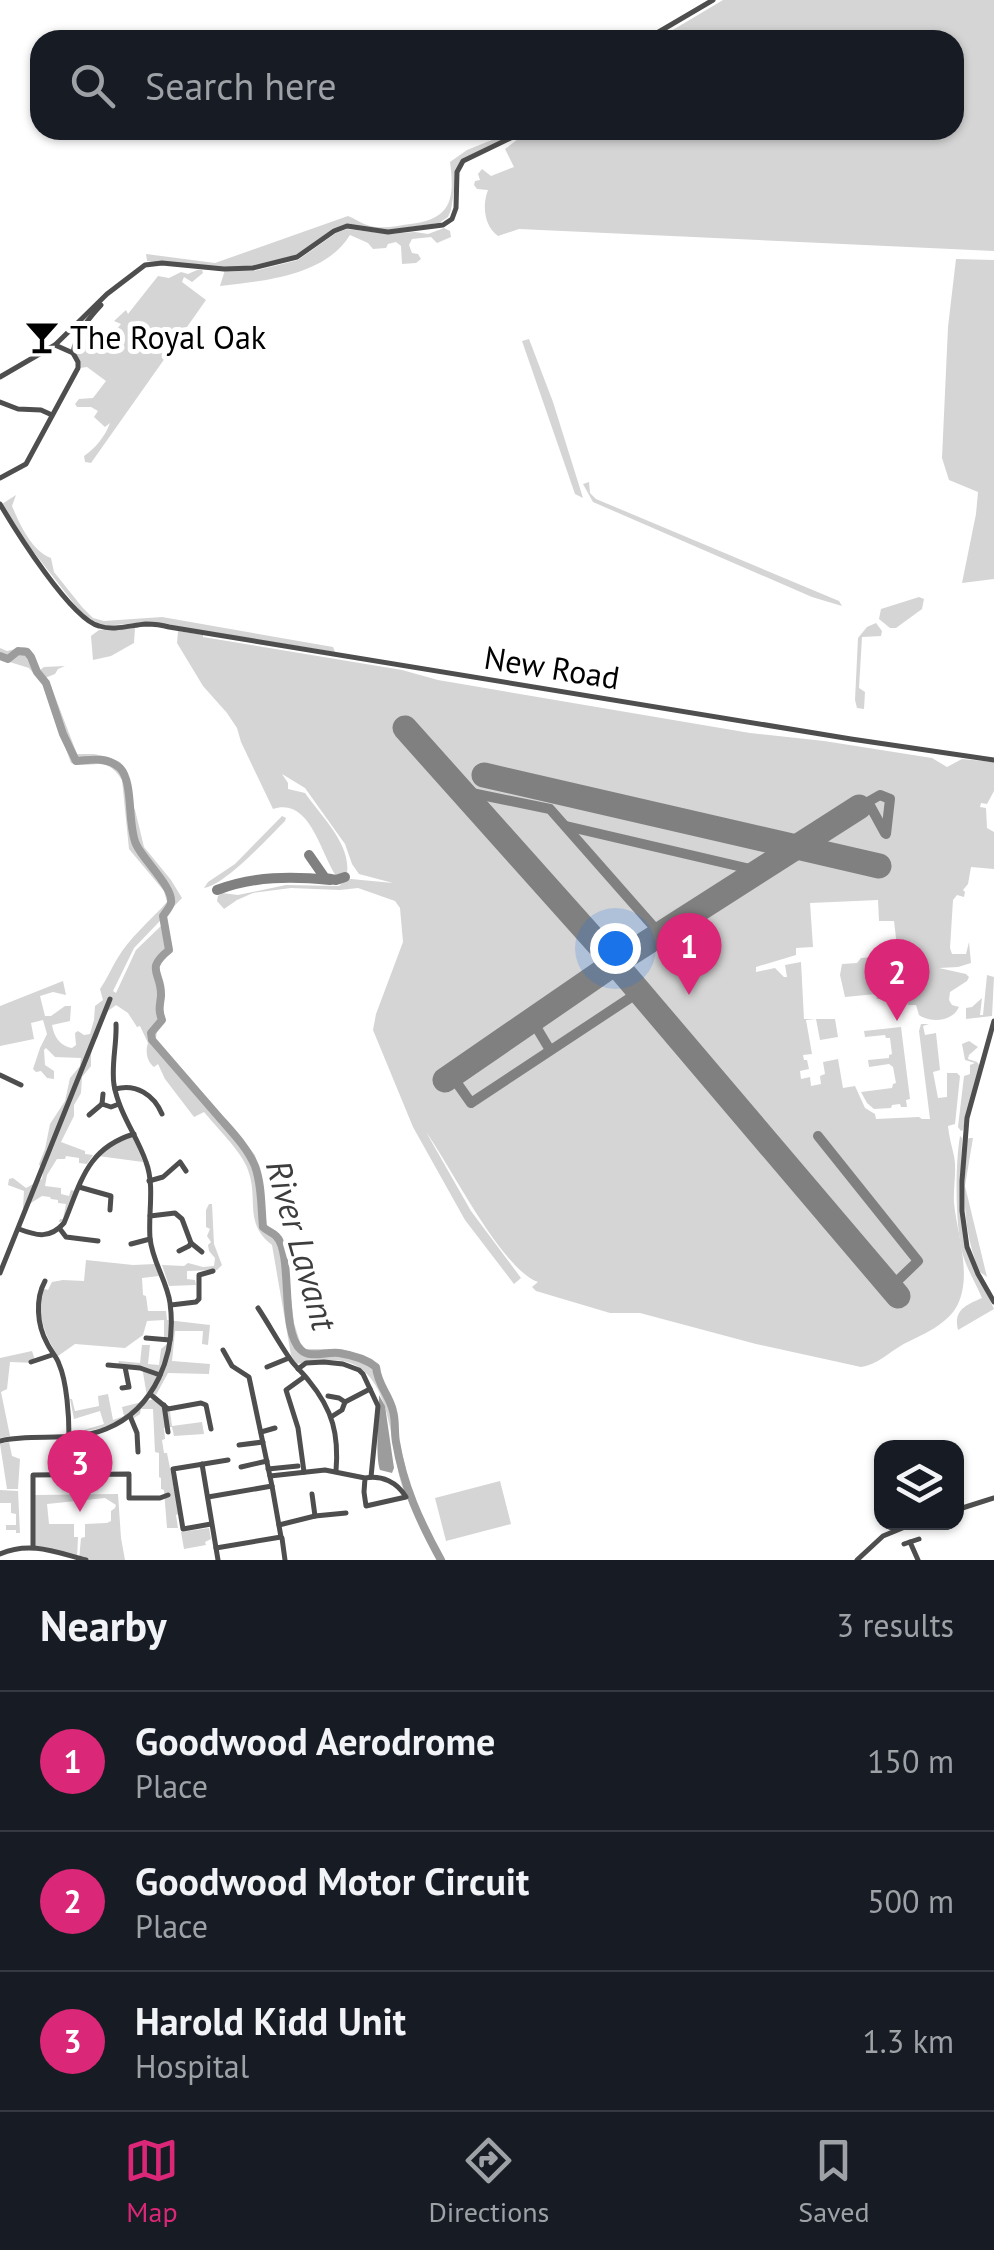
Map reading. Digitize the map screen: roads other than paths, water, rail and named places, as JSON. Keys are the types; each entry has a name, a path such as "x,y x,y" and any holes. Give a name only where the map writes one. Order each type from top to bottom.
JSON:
{"street":[{"path":"662,30 713,0"},
{"path":"0,376 55,345 138,268 151,264 253,268 297,257 347,226 388,232 443,225 452,219 456,208 460,165 506,140"},
{"path":"73,353 86,322 115,287"},
{"path":"0,478 26,464 78,368 73,353 55,345"},
{"path":"0,402 52,415"},
{"name":"New Road","path":"0,504 28,548 80,614 103,628 170,626 851,740 994,760"},
{"path":"0,1273 110,999"},
{"path":"994,1021 968,1118 962,1181 967,1247 994,1302"},
{"path":"0,1441 69,1436 108,1428 130,1416 150,1394 165,1368 171,1304 150,1239 148,1168 115,1089 116,1024"},
{"path":"0,1075 21,1085"},
{"path":"115,1089 124,1086 145,1092 159,1112"},
{"path":"89,1115 102,1104 103,1094"},
{"path":"102,1104 119,1104"},
{"path":"19,1228 41,1236 60,1229 95,1156 108,1145 134,1134"},
{"path":"149,1181 163,1177 180,1162 183,1152"},
{"path":"180,1162 186,1171"},
{"path":"79,1187 111,1196 110,1210"},
{"path":"150,1216 168,1212 178,1216 191,1243 202,1252"},
{"path":"60,1229 66,1237 98,1242"},
{"path":"134,1241 150,1239"},
{"path":"179,1251 191,1243"},
{"path":"0,1244 12,1245"},
{"path":"171,1304 196,1302 199,1275 213,1272"},
{"path":"44,1281 38,1292 43,1337 60,1366 69,1436"},
{"path":"258,1308 323,1400 338,1447 336,1471"},
{"path":"146,1338 170,1340"},
{"path":"223,1350 232,1366 248,1377 286,1560"},
{"path":"31,1362 53,1354"},
{"path":"268,1367 290,1358"},
{"path":"269,1472 336,1471 368,1477 392,1482 406,1497 366,1506 364,1492 368,1477 378,1406 359,1370 344,1364 316,1362 298,1369"},
{"path":"108,1364 151,1370 160,1375"},
{"path":"122,1388 128,1387 125,1366"},
{"path":"304,1472 298,1428 286,1390 306,1376"},
{"path":"331,1417 342,1410 344,1402 370,1389"},
{"path":"150,1394 168,1408 206,1405 211,1429"},
{"path":"328,1396 344,1402"},
{"path":"164,1405 168,1432"},
{"path":"130,1416 137,1433 138,1452"},
{"path":"260,1432 275,1428"},
{"path":"239,1446 263,1442"},
{"path":"211,1524 183,1528 172,1494 173,1468 228,1460"},
{"path":"241,1466 267,1460"},
{"path":"202,1464 218,1560"},
{"path":"132,1465 129,1498 172,1494"},
{"path":"269,1472 298,1466"},
{"path":"33,1546 33,1475 129,1474"},
{"path":"208,1497 272,1486"},
{"path":"312,1494 316,1516"},
{"path":"964,1507 994,1498"},
{"path":"279,1525 346,1513"},
{"path":"858,1560 883,1536 898,1530"},
{"path":"216,1548 282,1537"},
{"path":"918,1560 907,1543 919,1539"},
{"path":"0,1554 33,1546 86,1560"}],"waterway":[{"name":"River Lavant","path":"0,656 8,659 18,651 31,657 46,683 76,761 109,762 124,775 136,844 171,897 163,916 169,950 156,967 162,1020 151,1033 152,1040 248,1152 255,1166 263,1227 276,1236 284,1258 294,1340 305,1353 344,1354 376,1367 393,1411 399,1458 408,1488 441,1560"}],"place":[{"name":"The Royal Oak","path":"42,337"},
{"name":"Goodwood Aerodrome","path":"689,995"},
{"name":"Goodwood Motor Circuit","path":"897,1021"},
{"name":"Harold Kidd Unit","path":"80,1512"}]}
